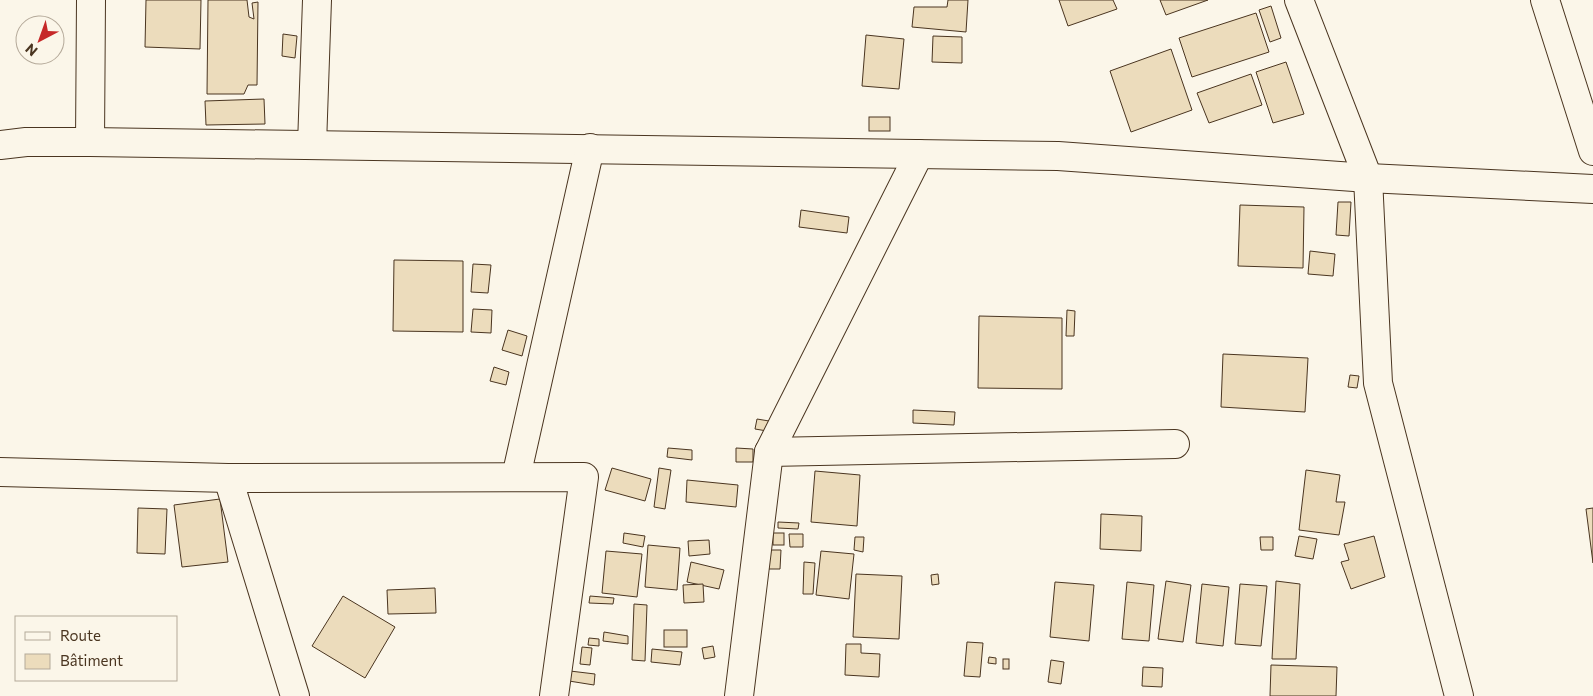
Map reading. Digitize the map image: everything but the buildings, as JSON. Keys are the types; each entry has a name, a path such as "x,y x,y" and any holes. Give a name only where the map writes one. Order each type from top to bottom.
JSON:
{"street":[{"path":"90,142 91,0"},
{"path":"312,145 317,0"},
{"path":"1299,0 1368,178 1378,384 1459,696"},
{"path":"1545,0 1593,151"},
{"path":"0,145 26,142 90,142 1058,156 1368,178 1593,189"},
{"path":"516,477 590,148"},
{"path":"739,696 769,452 918,154"},
{"path":"769,452 1175,444"},
{"path":"0,472 228,478 584,477 554,696"},
{"path":"228,478 295,696"}]}
